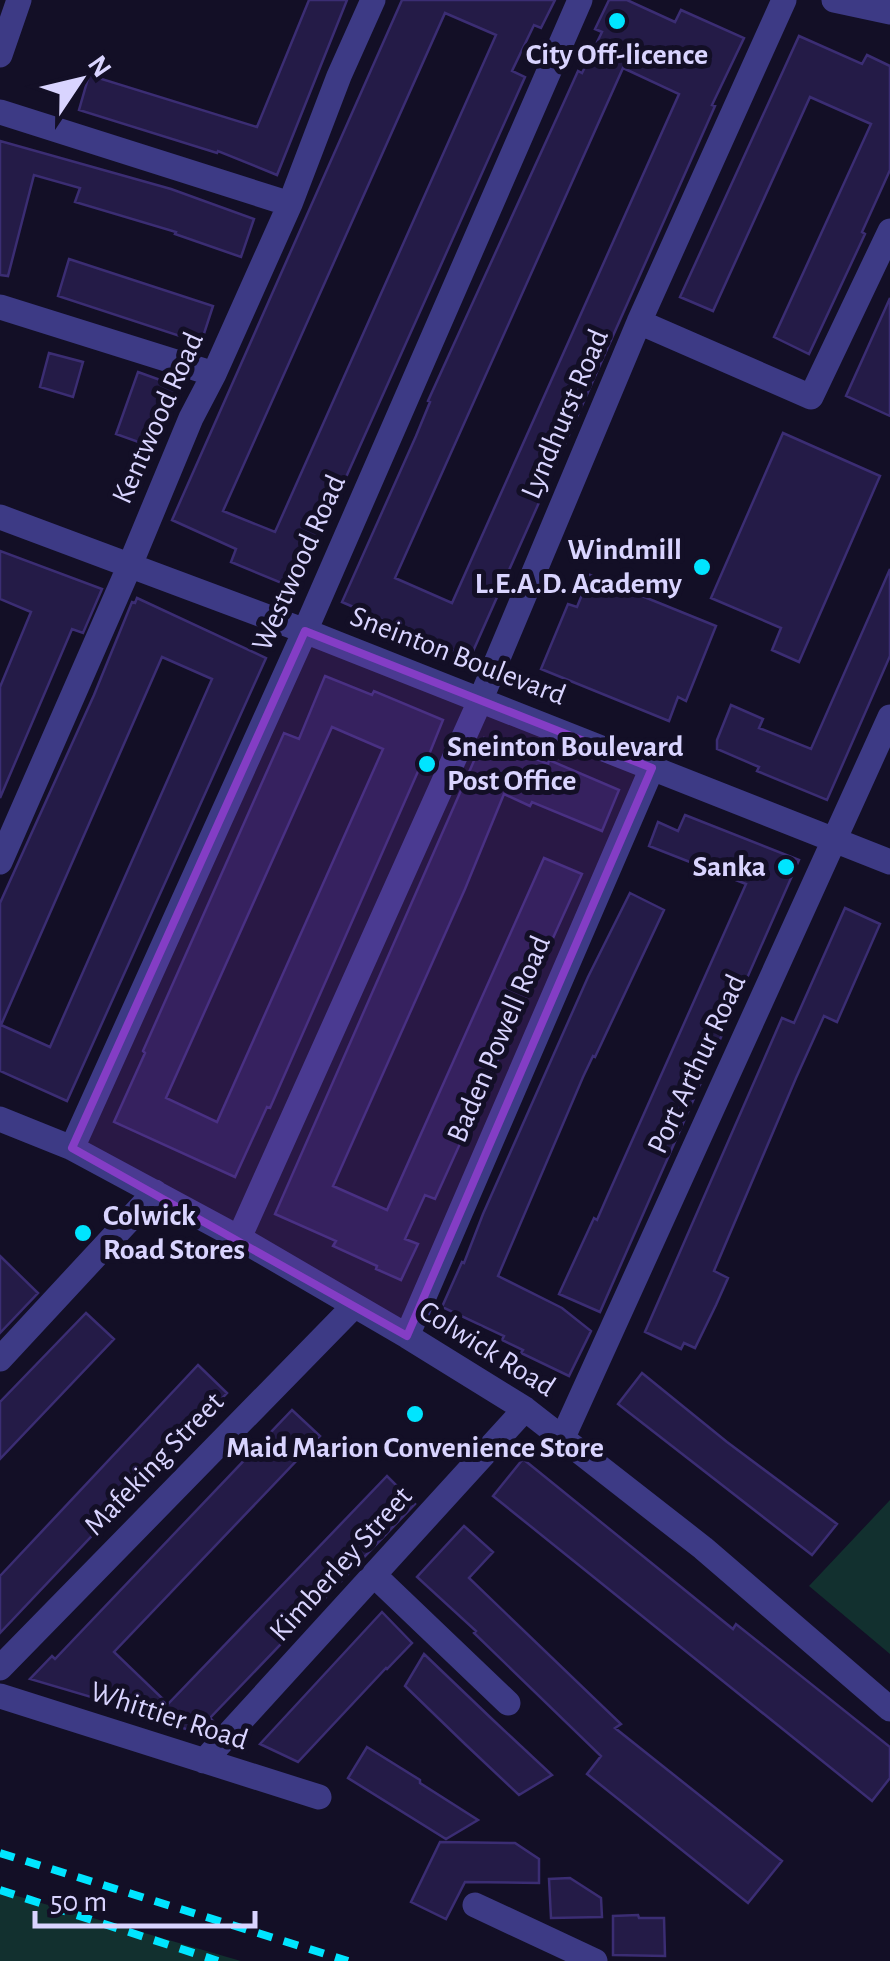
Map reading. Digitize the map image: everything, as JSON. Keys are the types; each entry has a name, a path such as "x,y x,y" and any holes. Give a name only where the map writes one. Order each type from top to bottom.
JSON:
{"street":[{"path":"0,55 19,0"},
{"name":"Kentwood Road","path":"0,862 191,418 290,204 373,0"},
{"name":"Westwood Road","path":"72,1148 305,631 580,0"},
{"name":"Lyndhurst Road","path":"239,1238 480,701 639,322 784,0"},
{"path":"834,0 890,12"},
{"path":"0,112 290,204"},
{"path":"639,322 811,398 890,232"},
{"path":"0,306 214,374"},
{"name":"Sneinton Boulevard","path":"0,517 305,631 890,862"},
{"name":"Port Arthur Road","path":"563,1437 890,717"},
{"name":"Baden Powell Road","path":"407,1336 652,768"},
{"name":"Colwick Road","path":"0,1119 72,1148 239,1238 525,1410 703,1548 890,1708"},
{"path":"0,1358 155,1192"},
{"name":"Mafeking Street","path":"0,1668 354,1306"},
{"name":"Kimberley Street","path":"204,1761 525,1410"},
{"path":"374,1576 508,1702"},
{"name":"Whittier Road","path":"0,1696 318,1798"},
{"path":"475,1905 594,1961"}],"highlighted area":[{"path":"305,631 652,768 407,1336 72,1148"}],"green space":[{"path":"890,1500 890,1654 809,1586"},
{"path":"0,1891 234,1959 241,1961 0,1961"}],"building":[{"path":"309,0 347,0 277,175 218,151 79,110 89,75 257,127"},
{"path":"402,0 555,0 541,28 534,25 512,71 525,77 296,589 231,562 236,549 172,520","holes":["445,13 496,35 275,532 223,511"]},
{"path":"609,0 627,0 675,22 681,10 744,38 470,658 342,602 428,401 578,71 582,73 602,32 595,29","holes":["623,68 679,94 452,603 395,578"]},
{"path":"799,36 862,64 867,55 890,66 890,170 809,354 774,337 871,124 810,97 713,311 680,297"},
{"path":"0,141 171,189 254,219 241,257 176,232 75,202 80,188 34,175 8,276 0,275"},
{"path":"69,259 213,306 201,343 58,296"},
{"path":"890,298 890,416 846,396"},
{"path":"49,353 83,362 73,397 40,387"},
{"path":"138,372 177,386 155,448 116,434"},
{"path":"783,433 880,476 799,662 772,650 781,628 711,598"},
{"path":"0,551 102,589 83,633 72,629 0,798 0,687 31,612 0,599"},
{"path":"890,569 890,656 827,800 757,771 759,767 717,749 731,705 763,719 759,728 811,749"},
{"path":"590,575 716,626 686,701 678,697 669,721 541,669 568,604 577,607"},
{"path":"137,598 266,658 67,1101 0,1071 0,903 132,602","holes":["162,657 212,679 50,1047 1,1025"]},
{"path":"325,676 372,695 374,691 443,720 270,1108 267,1107 235,1177 114,1122 284,733 299,739","holes":["332,727 383,749 217,1122 166,1098"]},
{"path":"484,738 619,790 602,831 504,794 333,1186 387,1210 544,858 582,874 435,1199 425,1195 405,1239 418,1244 401,1280 333,1246 336,1241 275,1214"},
{"path":"685,815 799,860 600,1312 559,1294 594,1218 597,1220 746,884 649,846 658,822 678,831"},
{"path":"630,893 664,910 583,1077 498,1276 562,1308 591,1331 569,1376 521,1353 523,1350 502,1340 504,1336 442,1307 588,977"},
{"path":"845,908 880,924 837,1022 824,1016 796,1078 714,1271 728,1278 716,1305 695,1348 684,1343 681,1349 645,1332 782,1018 794,1023"},
{"path":"0,1256 38,1293 0,1333"},
{"path":"86,1313 114,1339 0,1459 0,1402"},
{"path":"198,1365 227,1393 0,1633 0,1576"},
{"path":"642,1373 837,1524 812,1555 618,1404"},
{"path":"292,1410 320,1436 114,1652 168,1704 387,1476 415,1504 210,1718 216,1724 206,1735 30,1679 52,1656 55,1659"},
{"path":"523,1459 733,1629 736,1624 890,1747 890,1778 872,1801 493,1496"},
{"path":"464,1526 493,1552 469,1578 621,1724 615,1728 782,1861 748,1903 587,1774 601,1756 417,1577"},
{"path":"382,1612 412,1643 298,1762 260,1744"},
{"path":"424,1654 552,1775 519,1795 465,1744 405,1686"},
{"path":"367,1747 478,1820 446,1839 348,1778"},
{"path":"440,1842 515,1843 539,1859 539,1883 465,1882 446,1919 411,1902"},
{"path":"570,1878 601,1898 602,1917 551,1918 549,1879"},
{"path":"613,1916 664,1918 665,1956 613,1955"}],"railway":[{"path":"0,1853 348,1961"},
{"path":"0,1890 218,1961"}],"place":[{"name":"City Off-licence","path":"617,21"},
{"name":"Windmill L.E.A.D. Academy","path":"702,567"},
{"name":"Sneinton Boulevard Post Office","path":"427,764"},
{"name":"Sanka","path":"786,867"},
{"name":"Colwick Road Stores","path":"83,1233"},
{"name":"Maid Marion Convenience Store","path":"415,1414"}]}
